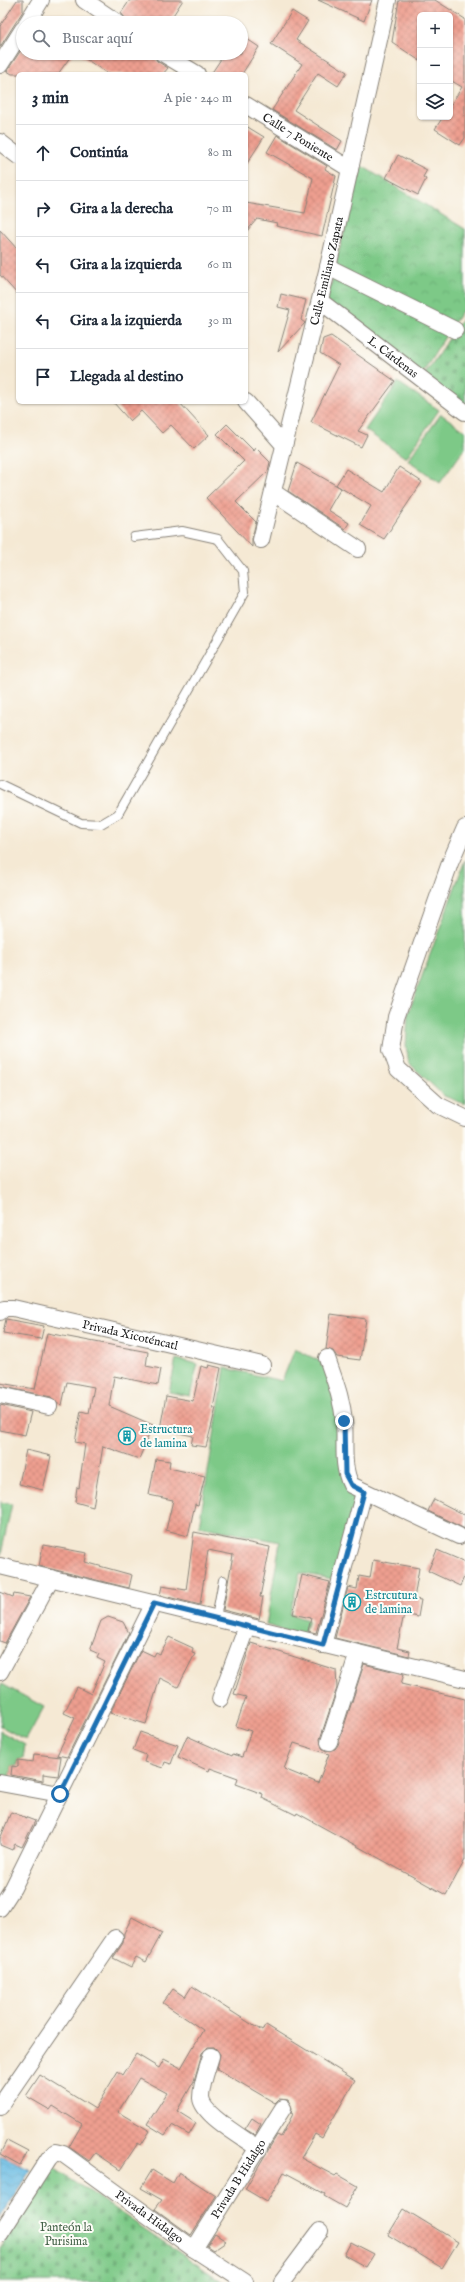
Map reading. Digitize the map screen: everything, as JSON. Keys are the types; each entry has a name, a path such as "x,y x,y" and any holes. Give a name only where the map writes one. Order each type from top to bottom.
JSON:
{"street":[{"path":"31,16 41,0"},
{"path":"84,0 108,16"},
{"name":"Calle Emiliano Zapata","path":"261,540 328,267 388,0"},
{"path":"0,65 16,40"},
{"path":"174,60 194,72"},
{"name":"Calle 7 Poniente","path":"248,105 350,170"},
{"path":"0,142 16,154"},
{"path":"328,267 455,330"},
{"name":"L. Cárdenas","path":"320,301 465,412"},
{"path":"248,404 284,445"},
{"path":"273,492 358,549"},
{"path":"465,828 450,863 396,1017 391,1050 398,1069 438,1105 465,1118"},
{"name":"Privada Xicoténcatl","path":"0,1312 4,1308 13,1308 262,1365"},
{"path":"327,1358 341,1397 344,1421 345,1474 351,1485 459,1536"},
{"path":"0,1394 49,1406"},
{"path":"323,1645 364,1492"},
{"path":"0,1566 465,1679"},
{"path":"0,1672 51,1578"},
{"path":"0,1908 13,1888 154,1603"},
{"path":"220,1699 247,1626"},
{"path":"329,1742 358,1653"},
{"path":"0,1783 60,1794"},
{"path":"0,2106 115,1938"},
{"path":"211,2056 203,2083 201,2100 207,2112 259,2149"},
{"name":"Privada B Hidalgo","path":"194,2249 259,2149 283,2108"},
{"name":"Privada Hidalgo","path":"0,2234 49,2158 55,2152 63,2154 194,2249 245,2282"},
{"path":"282,2282 320,2231"}],"lane":[{"path":"0,784 81,824 101,824 118,814 245,592 243,571 218,539 182,531 134,537"},
{"path":"216,1618 223,1580"}],"green space":[{"path":"362,166 465,229 465,307 454,323 335,266"},
{"path":"333,277 448,332 421,376 326,302"},
{"path":"465,315 465,408 423,377"},
{"path":"398,382 439,410 406,458 365,430"},
{"path":"441,414 465,431 465,448 440,483 408,460"},
{"path":"465,860 465,1104 444,1096 409,1063 406,1046 408,1014"},
{"path":"295,1349 324,1363 360,1495 332,1579 300,1573 290,1614 308,1620 303,1636 266,1625 280,1542 199,1526 225,1368 282,1381"},
{"path":"176,1359 198,1364 190,1396 169,1392"},
{"path":"0,1502 12,1504 0,1559"},
{"path":"2,1684 44,1707 26,1740 0,1726 0,1688"},
{"path":"0,1731 25,1745 23,1759 18,1760 17,1766 12,1766 10,1780 0,1782"},
{"name":"Panteón la Purisima","path":"51,2166 223,2282 0,2282 0,2248"}],"water":[{"path":"0,2156 31,2170 0,2218"}],"building":[{"path":"17,0 23,0 23,11 20,16 16,16 16,22 0,47 0,26"},
{"path":"130,0 183,0 173,16 124,16 121,13"},
{"path":"318,0 372,0 364,21"},
{"path":"399,0 435,0 465,19 465,138 460,145 435,129 441,120 453,120 453,101 462,87 453,82 453,12 417,12 417,59 392,42"},
{"path":"292,11 308,21 296,40 347,72 338,86 318,73 294,110 342,141 337,150 272,110 302,64 271,44"},
{"path":"248,40 259,47 243,72 212,72 220,60 248,60"},
{"path":"16,58 16,60 68,60 59,72 16,72 16,74 12,74 7,71"},
{"path":"87,60 156,60 168,68 165,72 105,72"},
{"path":"248,127 264,137 248,162"},
{"path":"277,135 327,166 325,169 336,176 322,236 276,226 277,223 257,219 248,230 248,203 305,213 313,178 267,152"},
{"path":"398,155 427,170 423,177 426,179 418,195 386,178"},
{"path":"0,230 16,248 16,293 0,275"},
{"path":"281,294 306,300 301,320 305,323 278,352 290,310 278,307"},
{"path":"331,336 395,381 358,431 367,435 361,447 311,422 339,365 320,353 323,339"},
{"path":"115,404 181,404 209,435 194,449 171,425 162,433 141,411 130,421"},
{"path":"227,424 254,451 256,448 270,462 268,471 236,502 256,522 252,538 252,547 206,498 244,461 217,434"},
{"path":"297,463 341,488 328,510 349,523 345,529 288,491"},
{"path":"399,467 422,482 384,539 360,525 371,506 336,485 346,469 384,492"},
{"path":"331,1314 366,1319 360,1360 337,1357 333,1351 326,1349"},
{"path":"6,1319 44,1326 41,1339 3,1333"},
{"path":"47,1333 148,1352 146,1366 161,1369 158,1385 114,1376 109,1406 153,1425 139,1459 103,1446 93,1507 75,1502 77,1487 79,1488 85,1444 75,1442 81,1411 89,1413 94,1387 67,1382 62,1405 58,1404 51,1397 0,1386 0,1383 35,1389"},
{"path":"209,1365 221,1368 213,1408 216,1408 206,1447 191,1445 193,1436 160,1429 166,1396 193,1401 201,1366 208,1368"},
{"path":"0,1405 31,1412 25,1435 0,1430"},
{"path":"26,1450 51,1456 43,1490 19,1484"},
{"path":"156,1459 170,1461 169,1468 205,1476 198,1505 195,1504 188,1536 166,1530 173,1500 149,1495"},
{"path":"434,1499 465,1515 465,1529 428,1511"},
{"path":"194,1532 270,1547 260,1597 263,1597 259,1619 223,1610 233,1555 208,1550 200,1605 160,1595 162,1586 186,1590"},
{"path":"43,1545 87,1553 85,1562 132,1575 129,1588 39,1566"},
{"path":"437,1550 465,1562 465,1575 460,1586 428,1571"},
{"path":"373,1560 419,1568 414,1599 421,1600 418,1617 404,1614 397,1648 410,1651 409,1656 335,1638 348,1587 357,1589 359,1576 370,1578"},
{"path":"302,1575 330,1582 316,1633 308,1631 311,1618 293,1614"},
{"path":"0,1592 13,1597 14,1594 30,1597 5,1643 0,1641"},
{"path":"108,1617 123,1622 129,1633 67,1757 57,1755 75,1718 64,1713 77,1687 91,1694 105,1662 97,1658 99,1654 90,1650 101,1621"},
{"path":"169,1637 193,1648 192,1653 195,1654 178,1687 160,1678 146,1724 110,1713 141,1650 154,1656 156,1652 160,1654"},
{"path":"251,1643 336,1670 337,1688 320,1739 322,1748 326,1751 335,1749 338,1745 364,1664 404,1674 401,1684 465,1699 465,1860 446,1895 297,1813 296,1815 262,1798 263,1794 236,1784 238,1778 210,1768 209,1771 178,1757 187,1736 232,1756 233,1754 242,1757 251,1731 236,1726 246,1697 234,1694","holes":["294,1743 329,1754 318,1783 284,1769"]},
{"path":"140,1732 178,1745 171,1764 165,1762 163,1768 144,1762 146,1755 133,1750"},
{"path":"34,1754 61,1757 58,1776 43,1774 43,1781 11,1775 12,1766 18,1767 18,1760 33,1762"},
{"path":"11,1812 35,1821 22,1847 15,1844 12,1850 0,1845 0,1839"},
{"path":"132,1917 162,1933 146,1962 136,1957 131,1967 113,1958 123,1943 124,1933"},
{"path":"192,1986 262,2031 266,2025 355,2080 322,2138 315,2134 301,2158 335,2176 337,2174 358,2186 345,2208 324,2196 325,2194 284,2172 267,2202 245,2189 277,2135 281,2137 293,2114 291,2113 292,2108 288,2100 279,2099 275,2103 217,2069 220,2054 214,2047 208,2047 202,2053 194,2081 177,2111 196,2123 189,2135 172,2125 165,2135 147,2124 167,2093 139,2078 118,2112 150,2131 141,2145 138,2143 120,2170 95,2153 89,2161 69,2147 82,2124 53,2106 50,2110 26,2096 40,2075 95,2109 118,2071 123,2075 136,2054 159,2068 164,2059 181,2068 203,2030 163,2003 173,1989 185,1997"},
{"path":"252,2118 261,2124 255,2135 245,2129"},
{"path":"7,2140 28,2151 20,2165 0,2154"},
{"path":"152,2170 173,2183 179,2172 216,2196 191,2235 155,2209 162,2200 141,2188"},
{"path":"404,2209 458,2242 442,2268 388,2235"},
{"path":"215,2234 226,2241 213,2250 207,2246"},
{"path":"351,2242 374,2254 366,2267 344,2255"}],"place":[{"name":"Estructura de lamina","path":"127,1436"},
{"name":"Estrcutura de lamina","path":"352,1602"}],"route":[{"path":"60,1794 154,1603 323,1645 364,1492 351,1485 345,1474 344,1421"}]}
